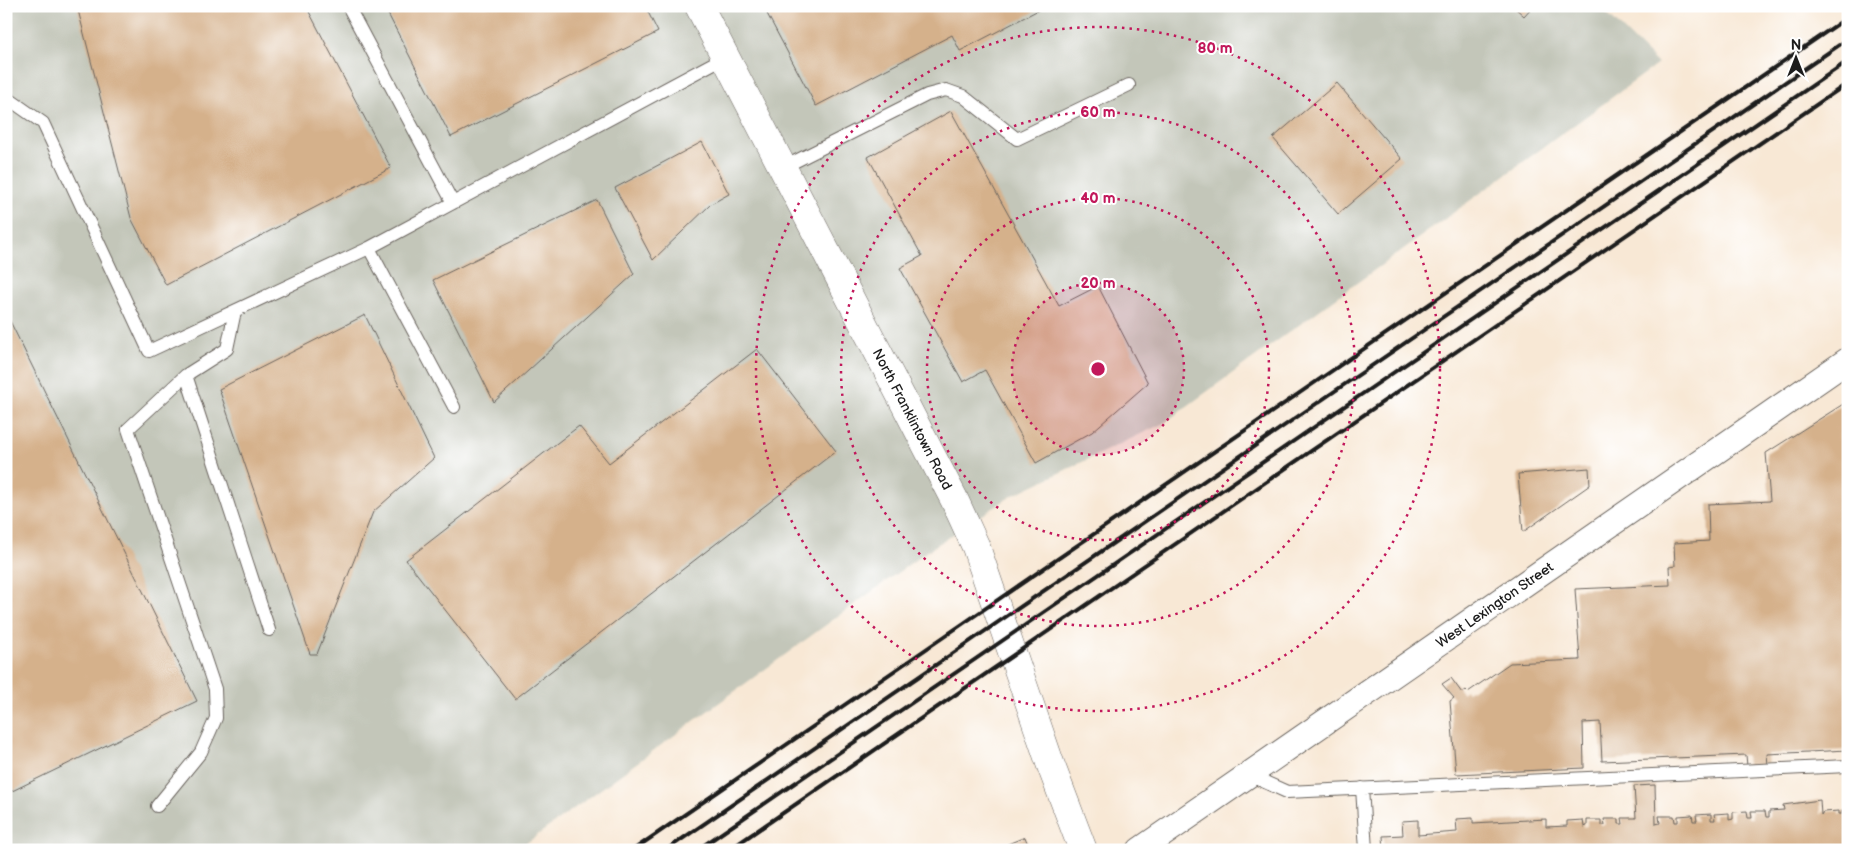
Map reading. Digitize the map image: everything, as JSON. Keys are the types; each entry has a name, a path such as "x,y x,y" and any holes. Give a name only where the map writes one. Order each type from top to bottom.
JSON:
{"street":[{"name":"North Franklintown Road","path":"699,6 936,461 976,547 1050,763 1083,850"},
{"name":"West Lexington Street","path":"1140,850 1247,774 1848,360"}],"lane":[{"path":"348,6 453,203"},
{"path":"6,97 43,123 149,352 369,248 725,57"},
{"path":"782,168 927,95 940,91 946,90 963,96 1017,139 1129,85"},
{"path":"369,248 454,408"},
{"path":"157,806 201,752 216,718 215,688 128,429 186,375 227,349 235,311"},
{"path":"186,375 269,630"},
{"path":"1247,774 1287,792 1848,766"},
{"path":"1362,788 1366,850"}],"shaded area":[{"path":"6,6 1599,6 1658,64 1164,423 1013,495 926,552 517,850 6,850"}],"building":[{"path":"77,6 306,6 391,168 166,285 131,218"},
{"path":"384,6 645,6 658,32 451,137"},
{"path":"763,6 1046,6 960,51 952,35 816,106"},
{"path":"1513,6 1533,6 1524,16"},
{"path":"1337,83 1402,159 1338,214 1273,138"},
{"path":"951,111 1059,306 1098,286 1148,383 1092,432 1036,463 985,370 963,382 900,268 922,256 868,157"},
{"path":"702,142 729,194 711,204 653,260 615,188"},
{"path":"597,200 634,274 494,402 433,280"},
{"path":"6,313 197,701 6,794"},
{"path":"365,315 434,458 373,512 317,654 310,654 219,389"},
{"path":"757,349 836,451 515,699 406,560 579,426 609,463"},
{"path":"1848,401 1848,750 1767,754 1768,765 1747,766 1746,755 1602,761 1600,722 1583,723 1584,768 1456,774 1450,701 1454,698 1442,684 1451,678 1462,693 1466,690 1468,692 1510,663 1580,660 1575,589 1670,585 1669,567 1675,566 1674,543 1709,541 1708,504 1770,501 1766,453"},
{"path":"1589,468 1590,485 1523,532 1518,474"},
{"path":"1655,785 1656,824 1660,823 1659,816 1674,816 1675,822 1678,822 1678,816 1692,815 1693,821 1697,821 1696,815 1711,814 1711,820 1715,820 1714,814 1729,813 1729,820 1733,819 1733,812 1747,811 1748,818 1752,818 1751,811 1765,811 1766,817 1769,817 1769,811 1784,810 1783,805 1820,800 1821,815 1823,812 1839,811 1839,814 1842,814 1842,811 1848,811 1848,850 1384,850 1383,836 1403,835 1402,821 1418,820 1418,835 1457,832 1456,819 1473,818 1473,823 1546,819 1546,827 1567,826 1567,821 1583,820 1584,827 1587,826 1587,820 1601,820 1601,825 1605,825 1604,819 1619,819 1619,824 1623,824 1622,818 1636,818 1634,786"},
{"path":"1025,837 1030,850 1005,850 1003,846"}],"railway":[{"path":"633,850 1848,17"},
{"path":"666,850 1848,39"},
{"path":"697,850 1848,61"},
{"path":"729,850 1848,83"}]}
